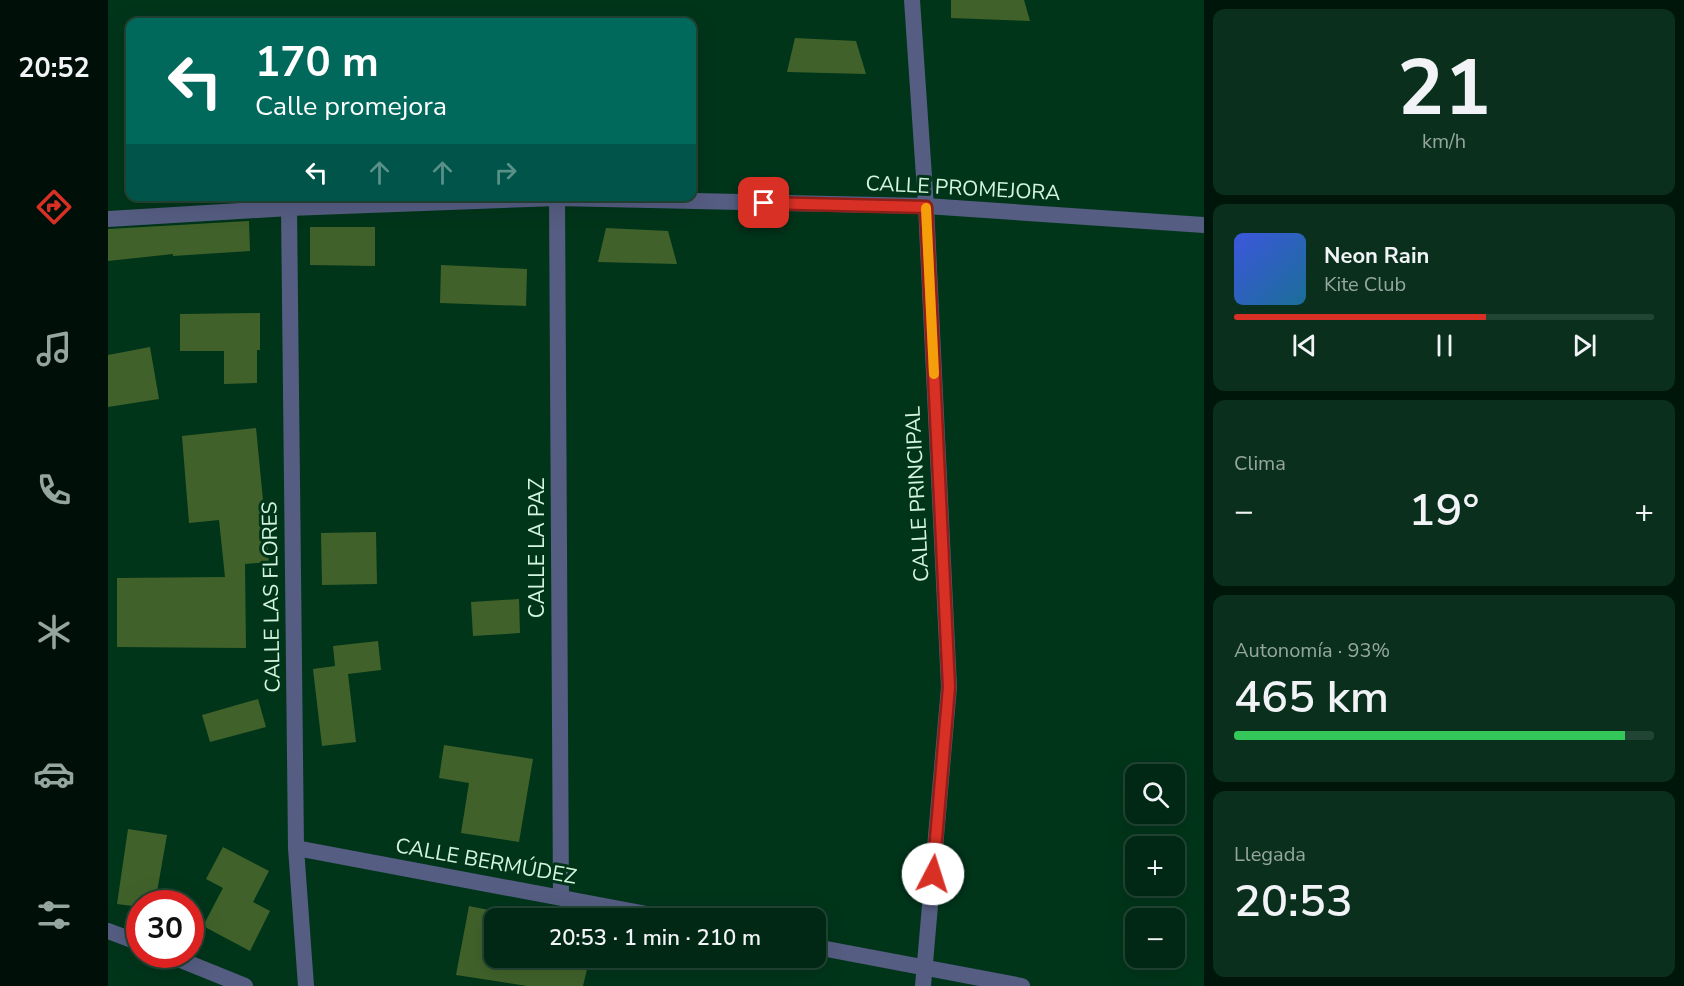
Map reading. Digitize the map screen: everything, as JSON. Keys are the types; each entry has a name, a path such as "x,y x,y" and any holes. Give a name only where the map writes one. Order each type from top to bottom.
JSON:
{"street":[{"name":"CALLE PRINCIPAL","path":"912,0 926,207 949,687 923,986"},
{"name":"CALLE PROMEJORA","path":"108,219 289,208 477,201"},
{"name":"CALLE LA PAZ","path":"557,201 561,897"},
{"name":"CALLE PROMEJORA","path":"680,201 926,207 1204,225"},
{"name":"CALLE LAS FLORES","path":"289,208 296,848 306,986"},
{"name":"CALLE BERMÚDEZ","path":"296,848 618,908"},
{"path":"108,931 126,938"},
{"path":"826,948 1022,986"},
{"path":"201,968 245,986"}],"building":[{"path":"951,0 1024,0 1030,21 951,18"},
{"path":"795,38 856,41 866,74 787,72"},
{"path":"249,221 250,251 173,256 173,254 108,261 108,229"},
{"path":"310,227 375,227 375,266 310,265"},
{"path":"606,228 668,231 677,264 598,262"},
{"path":"441,265 527,269 526,306 440,303"},
{"path":"260,313 257,383 224,384 224,351 180,351 180,314"},
{"path":"150,347 159,399 108,407 108,355"},
{"path":"256,428 269,562 245,564 246,648 117,647 117,578 225,577 219,520 189,523 182,436"},
{"path":"376,532 377,584 322,585 321,533"},
{"path":"519,599 520,633 473,636 471,602"},
{"path":"378,641 381,670 348,674 356,742 322,746 313,669 335,666 333,646"},
{"path":"258,699 266,727 210,742 202,715"},
{"path":"444,745 533,759 519,842 461,833 469,783 439,778"},
{"path":"128,829 167,835 157,890 126,890 126,905 117,904"},
{"path":"223,847 269,871 253,902 270,911 250,951 204,927 223,888 206,879"},
{"path":"469,906 484,909 484,968 587,968 583,986 527,986 456,975"}],"slow traffic":[{"path":"926,208 934,374"}],"route":[{"path":"764,203 926,207 949,687 933,874"}]}
